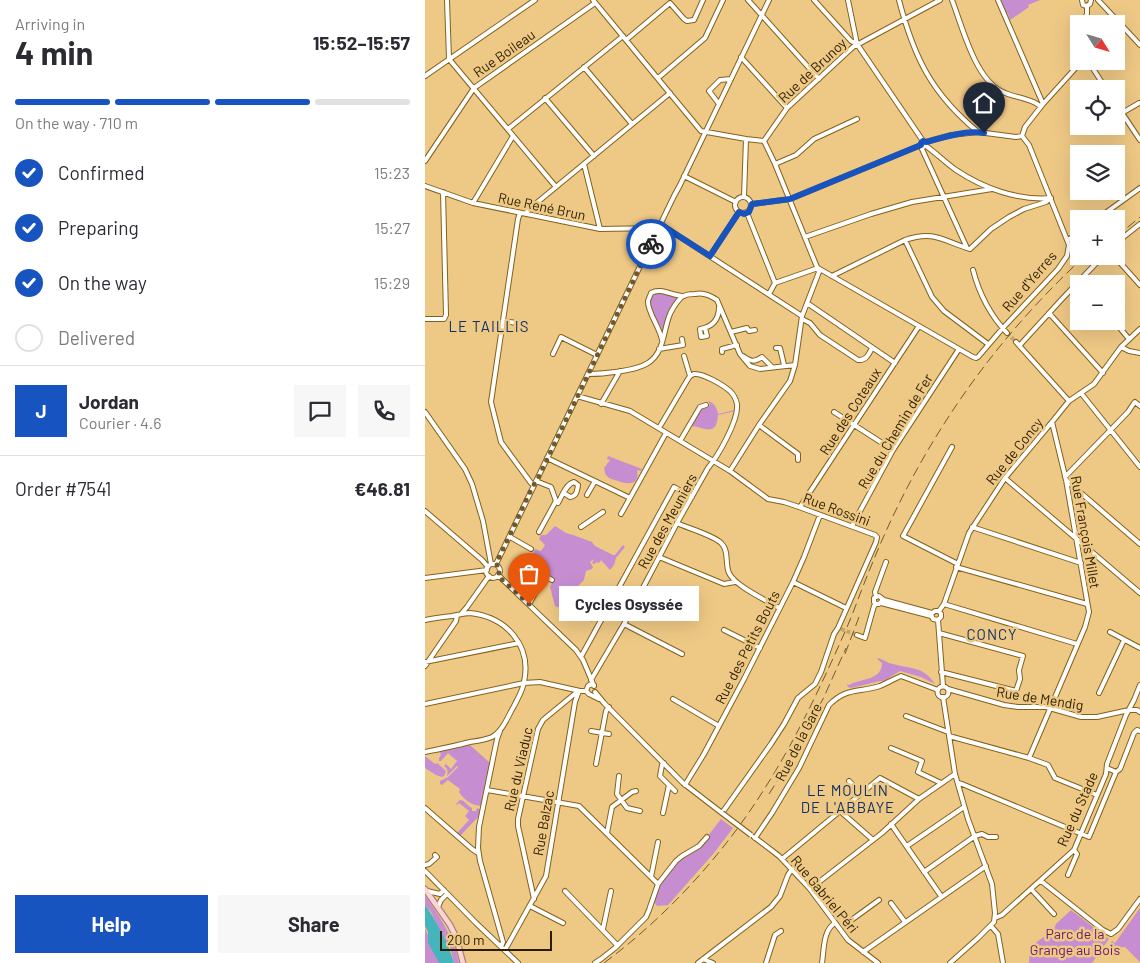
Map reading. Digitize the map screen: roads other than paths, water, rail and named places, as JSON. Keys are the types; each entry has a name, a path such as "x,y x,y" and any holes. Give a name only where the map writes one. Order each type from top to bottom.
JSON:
{"main road":[{"path":"426,890 449,925 463,963"}],"street":[{"path":"447,0 449,59 556,187"},
{"path":"425,76 535,0"},
{"path":"626,40 671,3 684,19 692,21 696,17 703,0"},
{"path":"657,78 705,38 723,0"},
{"path":"749,0 819,78"},
{"path":"425,578 496,564 769,0"},
{"path":"814,0 851,41 857,44"},
{"path":"848,0 857,44 924,144 956,170 992,189 1030,198 1039,204"},
{"path":"899,0 917,57 930,80 953,109 979,132"},
{"name":"Rue de Brunoy","path":"763,141 787,108 857,44 940,0"},
{"path":"952,0 970,49 982,73 992,86 1006,94 1036,102 1040,106 1043,104"},
{"path":"998,0 1043,104"},
{"path":"1082,0 1083,5 1087,6"},
{"path":"1086,15 1087,6 1091,1 1098,0 1140,45"},
{"path":"594,2 701,131 763,141 775,164 818,268 819,272 802,317 795,365 790,382 759,425 730,471"},
{"name":"Rue Boileau","path":"425,161 474,88 594,2"},
{"path":"508,129 623,36"},
{"path":"741,58 787,108"},
{"path":"584,67 632,124"},
{"path":"752,204 790,199 924,144 951,135 979,132 1016,137 1022,136 1025,127 1043,104 1074,70"},
{"path":"719,104 709,91 720,80 731,79"},
{"path":"527,212 670,93"},
{"path":"1036,102 1040,97"},
{"path":"545,98 594,156"},
{"path":"1125,111 1139,103"},
{"path":"1125,118 1140,140"},
{"path":"775,164 796,155 814,139 857,119"},
{"path":"473,203 513,136"},
{"name":"Rue d'Yerres","path":"1007,333 1002,329 1063,263 1067,256 1069,245 1029,145 1022,136"},
{"path":"744,197 746,139"},
{"path":"924,144 922,149 969,249"},
{"path":"584,164 600,229"},
{"path":"684,176 736,202"},
{"name":"Rue René Brun","path":"425,186 473,203 521,213 527,212 600,229 659,226"},
{"path":"1109,210 1140,188"},
{"path":"805,237 895,206 943,196 992,189"},
{"path":"425,319 444,319 446,315 443,192"},
{"path":"744,197 749,199 752,204 751,209 744,214 735,208 737,199 744,197"},
{"path":"1030,198 1051,198"},
{"path":"969,249 991,229 1009,217 1046,202 1051,198"},
{"path":"710,256 739,212"},
{"path":"521,213 517,223 491,402 501,442 531,483 551,487 556,501 539,532"},
{"path":"747,213 775,284"},
{"path":"1125,236 1140,224"},
{"path":"659,226 769,294 802,317 820,335 859,360 865,359 872,348"},
{"path":"832,276 916,236 927,235 937,237 969,249"},
{"path":"905,240 931,297 944,311 988,344"},
{"path":"1087,275 1095,265"},
{"path":"1121,265 1140,285"},
{"path":"769,294 775,284 818,268"},
{"path":"818,268 976,358 1002,329 976,282 973,270"},
{"path":"662,342 661,334 651,314 648,302 651,293 659,290 683,296 701,292 717,300 740,354 746,363 759,369 795,365"},
{"path":"1069,400 1018,343 1070,292"},
{"path":"588,374 598,374 649,363 662,342 669,315 683,296"},
{"path":"807,303 895,363"},
{"path":"705,328 716,320 719,313 719,305"},
{"path":"1049,313 1103,372"},
{"path":"503,321 524,324"},
{"path":"731,332 746,326 749,331 755,330"},
{"name":"Rue des Coteaux","path":"800,507 919,326"},
{"name":"Rue de Concy","path":"943,686 938,620 941,614 939,611 944,604 972,527 1005,478 1069,400 1094,384 1129,338 1140,329"},
{"path":"1122,330 1129,338"},
{"path":"553,354 561,337 597,354"},
{"path":"659,349 683,345 682,339"},
{"path":"722,352 722,349 737,345"},
{"path":"776,348 780,348 784,366"},
{"path":"1121,348 1140,353"},
{"name":"Rue du Chemin de Fer","path":"852,526 893,450 959,349"},
{"path":"740,354 754,361 762,357 772,367"},
{"path":"659,428 690,376 684,356"},
{"path":"601,404 620,370"},
{"name":"Rue des Meuniers","path":"589,678 596,670 624,624 677,523 714,461 734,420 737,409 735,398 729,390 711,379 698,374 690,376"},
{"path":"1081,393 1140,467"},
{"name":"Rue Rossini","path":"577,396 631,411 730,471 768,499 800,507 852,526 875,535 877,539 839,628 834,634 815,684 798,698 771,744 722,813"},
{"path":"1140,406 1135,402 1133,403 1128,412 1086,455 1066,479 1140,544"},
{"path":"680,441 700,407 706,405"},
{"path":"425,412 465,469 472,484 483,521 489,576 467,607 459,614 426,663"},
{"path":"834,412 893,450"},
{"name":"Rue François Millet","path":"1029,758 1089,612 1066,479 1052,422"},
{"path":"759,425 798,454 798,460"},
{"path":"621,514 666,432"},
{"path":"952,447 903,536 957,566 1087,604"},
{"path":"547,458 630,498"},
{"path":"1005,478 1140,593"},
{"path":"587,495 595,481"},
{"path":"581,656 674,487 692,497"},
{"path":"556,501 558,504 564,493"},
{"path":"425,511 488,567"},
{"path":"581,527 603,512"},
{"name":"Rue des Petits Bouts","path":"685,785 719,726 793,582 820,515"},
{"path":"677,523 716,539 726,551 729,574 735,582 779,608"},
{"path":"972,527 1081,564"},
{"path":"509,537 531,549"},
{"path":"659,557 724,584 735,582"},
{"path":"886,562 875,592 877,596 882,601 932,614"},
{"path":"496,564 500,570 498,576"},
{"path":"489,576 498,576 581,656 589,678 596,688 593,693"},
{"path":"529,604 544,578 547,577 552,580"},
{"path":"793,582 847,608"},
{"path":"614,595 634,606"},
{"path":"876,604 874,598 877,596"},
{"path":"857,635 865,638 874,606 882,601"},
{"path":"944,604 1077,644"},
{"path":"467,607 468,613"},
{"path":"932,614 936,610 939,611"},
{"path":"425,620 468,613 488,617 509,629 519,643 525,658 524,683 497,739 478,835 478,853 503,942 503,949"},
{"path":"932,614 933,619 938,620"},
{"path":"624,624 682,654"},
{"path":"724,630 759,648"},
{"path":"1110,632 1140,648"},
{"path":"939,633 1023,656 1019,670 1020,679 1016,691 941,672"},
{"path":"1099,693 1124,640"},
{"path":"426,663 519,643"},
{"name":"Rue de la Gare","path":"753,837 773,813 799,768 829,705 837,697 847,692 878,686 901,676 937,690"},
{"path":"586,691 589,678"},
{"path":"425,704 524,683 541,682 586,691 589,694 593,693 685,785 722,813"},
{"path":"588,686 591,684 594,686"},
{"name":"Rue du Stade","path":"950,963 1074,850 1140,685"},
{"path":"943,697 947,695 948,689 943,686 937,690 938,694 943,697 955,774 964,806 993,884 993,922 998,934 1003,963"},
{"name":"Rue de Mendig","path":"948,689 1004,705 1049,708 1081,717 1097,717 1129,710"},
{"name":"Rue du Viaduc","path":"534,899 518,819 538,729 543,720 579,691"},
{"name":"Rue Balzac","path":"503,949 534,899 547,872 575,702 579,691"},
{"path":"673,699 719,726"},
{"path":"596,764 601,732 606,711 609,708"},
{"path":"1129,710 1140,712"},
{"path":"906,716 949,734 1048,765 1055,778 1097,795"},
{"path":"958,783 1089,838 1134,733 1140,730"},
{"path":"425,752 482,740 500,731"},
{"path":"591,731 609,734"},
{"path":"891,748 922,761 918,772 941,783"},
{"path":"664,763 660,776 675,791"},
{"path":"1107,768 1116,772"},
{"path":"810,889 873,840 919,799 955,774"},
{"path":"619,776 617,794 627,808 640,811"},
{"path":"782,859 880,778 919,799"},
{"path":"849,781 861,793"},
{"path":"663,813 669,785"},
{"path":"487,790 579,806 658,884"},
{"path":"607,833 612,807 636,791"},
{"path":"907,846 964,806"},
{"path":"425,808 478,853"},
{"path":"840,811 873,840"},
{"name":"Rue Gabriel Péri","path":"722,813 782,859 810,889 835,922 842,926 848,940 878,963"},
{"path":"891,824 941,896"},
{"path":"925,872 975,836 982,834 988,837 996,837"},
{"path":"595,963 646,917 658,884 681,856 699,846 707,837"},
{"path":"651,877 658,842"},
{"path":"1069,875 1077,854 1074,850"},
{"path":"425,865 437,857 435,855"},
{"path":"863,952 986,866"},
{"path":"698,963 771,907 780,896 787,875 792,869"},
{"path":"425,871 518,963"},
{"path":"1041,881 1104,931 1111,934 1118,929 1140,899"},
{"path":"1031,889 1054,914"},
{"path":"426,890 440,894 444,890"},
{"path":"565,891 617,945"},
{"path":"603,930 611,891"},
{"path":"438,907 441,900 447,894"},
{"path":"842,926 879,900"},
{"path":"891,903 905,922"},
{"path":"530,906 563,924"},
{"path":"822,963 829,928 835,922"},
{"path":"766,963 775,935 781,930"},
{"path":"703,960 713,963"}],"water":[{"path":"425,905 442,933 454,963 439,963 428,943 428,932 425,926"}],"tunnel":[{"path":"1007,333 1016,342"},
{"path":"841,629 857,635"}],"railway":[{"path":"1125,230 1140,217"},
{"path":"604,963 672,905 712,860 749,813 787,751 807,712 848,626 888,527 926,454 986,364 1033,308 1076,265"},
{"path":"845,654 859,617"},
{"path":"797,746 823,699 846,648"},
{"path":"769,794 802,742"}],"place":[{"name":"Cycles Osyssée","path":"529,604"}],"district":[{"name":"LE TAILLIS","path":"489,326"},
{"name":"CONCY","path":"992,634"},
{"name":"LE MOULIN DE L'ABBAYE","path":"848,798"}],"park label":[{"name":"Parc de la Grange au Bois","path":"1075,942"}]}
